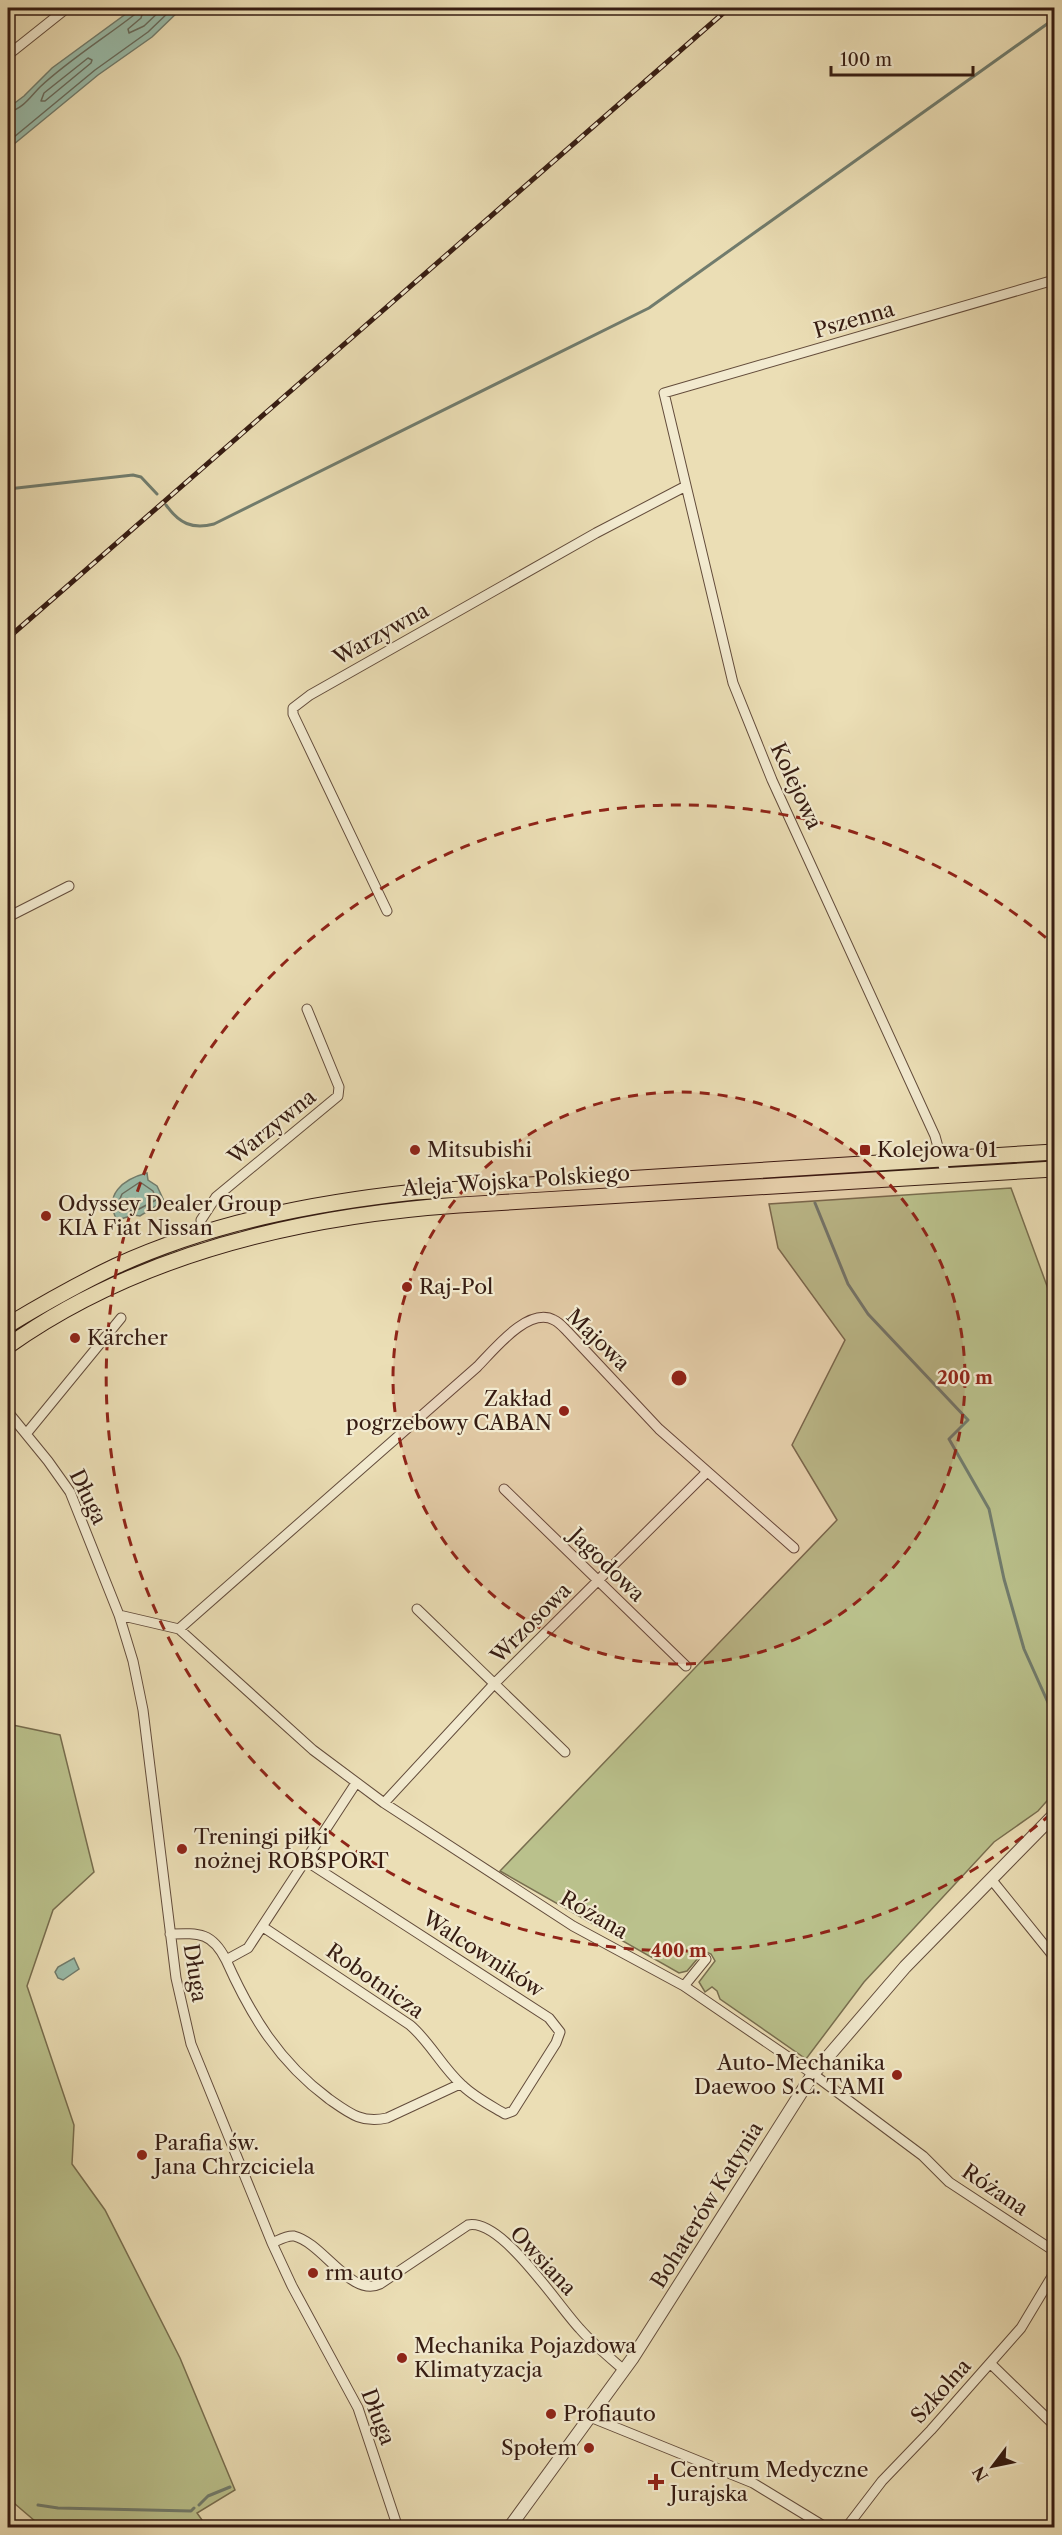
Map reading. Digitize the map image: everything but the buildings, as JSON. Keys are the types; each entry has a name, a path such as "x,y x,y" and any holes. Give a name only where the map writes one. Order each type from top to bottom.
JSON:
{"main road":[{"name":"Aleja Wojska Polskiego","path":"8,1325 117,1266 203,1234 300,1208 359,1198 415,1192 1054,1152"},
{"name":"Aleja Wojska Polskiego","path":"8,1346 79,1303 164,1264 254,1235 327,1219 419,1207 1054,1169"}],"street":[{"path":"8,55 67,8"},
{"name":"Pszenna","path":"664,393 1054,280"},
{"name":"Kolejowa","path":"664,393 733,683 772,780 930,1125 946,1176"},
{"name":"Warzywna","path":"387,911 292,708 310,695 597,533 686,486"},
{"path":"8,917 69,886"},
{"name":"Warzywna","path":"203,1234 201,1220 216,1197 339,1096 339,1087 307,1009"},
{"name":"Majowa","path":"179,1629 477,1367 518,1326 542,1316 554,1320 568,1332 659,1429 794,1548"},
{"path":"26,1434 122,1318"},
{"name":"Długa","path":"8,1413 54,1468 70,1492 119,1615 133,1661 143,1710 177,1986 191,2044 272,2243 292,2286 358,2408 398,2528"},
{"name":"Wrzosowa","path":"384,1803 494,1684 708,1472"},
{"name":"Jagodowa","path":"504,1489 686,1666"},
{"path":"417,1609 566,1752"},
{"name":"Różana","path":"119,1615 179,1629 313,1750 384,1803 573,1926 684,1986 813,2074 923,2156 949,2182 1054,2252"},
{"path":"226,1960 248,1948 356,1783"},
{"name":"Bohaterów Katynia","path":"509,2528 624,2370 813,2074 905,1967 1054,1815"},
{"name":"Walcowników","path":"306,1861 549,2018 560,2032 556,2043 513,2111"},
{"path":"991,1879 1054,1957"},
{"name":"Robotnicza","path":"263,1927 410,2025 425,2039 460,2084 505,2114 513,2111"},
{"path":"170,1934 193,1933 207,1936 214,1941 252,2011 280,2054 310,2085 357,2118 375,2121 387,2118 460,2084"},
{"path":"684,1986 706,1959"},
{"name":"Owsiana","path":"272,2243 287,2236 294,2236 328,2259 360,2286 370,2288 380,2284 468,2225 483,2225 528,2265 579,2329 624,2370"},
{"name":"Szkolna","path":"846,2528 882,2481 991,2364 1021,2328 1054,2273"},
{"path":"991,2364 1054,2426"},
{"path":"590,2416 753,2483 827,2528"}],"green space":[{"path":"1011,1188 1054,1305 1054,1793 1038,1811 994,1842 864,1982 806,2059 720,1999 717,1991 712,1987 705,1992 699,1982 715,1961 711,1954 704,1951 687,1971 679,1973 500,1871 837,1520 792,1445 845,1340 778,1248 769,1204"},
{"path":"176,1250 178,1254 8,1340 8,1334 89,1286"},
{"path":"8,1724 60,1735 94,1872 53,1910 27,1986 74,2125 72,2164 105,2210 180,2358 235,2490 197,2513 207,2527 42,2527 8,2498"}],"water":[{"path":"134,8 182,8 152,37 98,75 8,149 8,108 24,96 52,68"},
{"path":"147,1173 148,1180 157,1186 164,1201 140,1216 134,1215 117,1220 112,1203 118,1189 130,1179"},
{"path":"74,1958 79,1969 63,1980 58,1978 55,1972 58,1967"}],"waterway":[{"path":"166,505 181,521 187,524 199,526 214,524 649,308 1054,19"},
{"path":"8,489 133,475 141,477 157,494"},
{"path":"815,1203 848,1284 868,1314 968,1420 949,1439 989,1509 1004,1579 1024,1649 1054,1716"},
{"path":"199,2505 208,2496 230,2487"},
{"path":"38,2505 58,2508 191,2511 194,2508"}],"railway":[{"path":"8,638 729,8"},
{"path":"8,2520 16,2528"}],"place":[{"name":"Mitsubishi","path":"415,1150"},
{"name":"Kolejowa 01","path":"865,1150"},
{"name":"Odyssey Dealer Group KIA Fiat Nissan","path":"46,1216"},
{"name":"Raj-Pol","path":"407,1287"},
{"name":"Kärcher","path":"75,1338"},
{"name":"Zakład pogrzebowy CABAN","path":"564,1411"},
{"name":"Treningi piłki nożnej ROBSPORT","path":"182,1849"},
{"name":"Auto-Mechanika Daewoo S.C. TAMI","path":"897,2075"},
{"name":"Parafia św. Jana Chrzciciela","path":"142,2155"},
{"name":"rm auto","path":"313,2273"},
{"name":"Mechanika Pojazdowa Klimatyzacja","path":"402,2358"},
{"name":"Profiauto","path":"551,2414"},
{"name":"Społem","path":"589,2448"},
{"name":"Centrum Medyczne Jurajska","path":"656,2482"}]}
